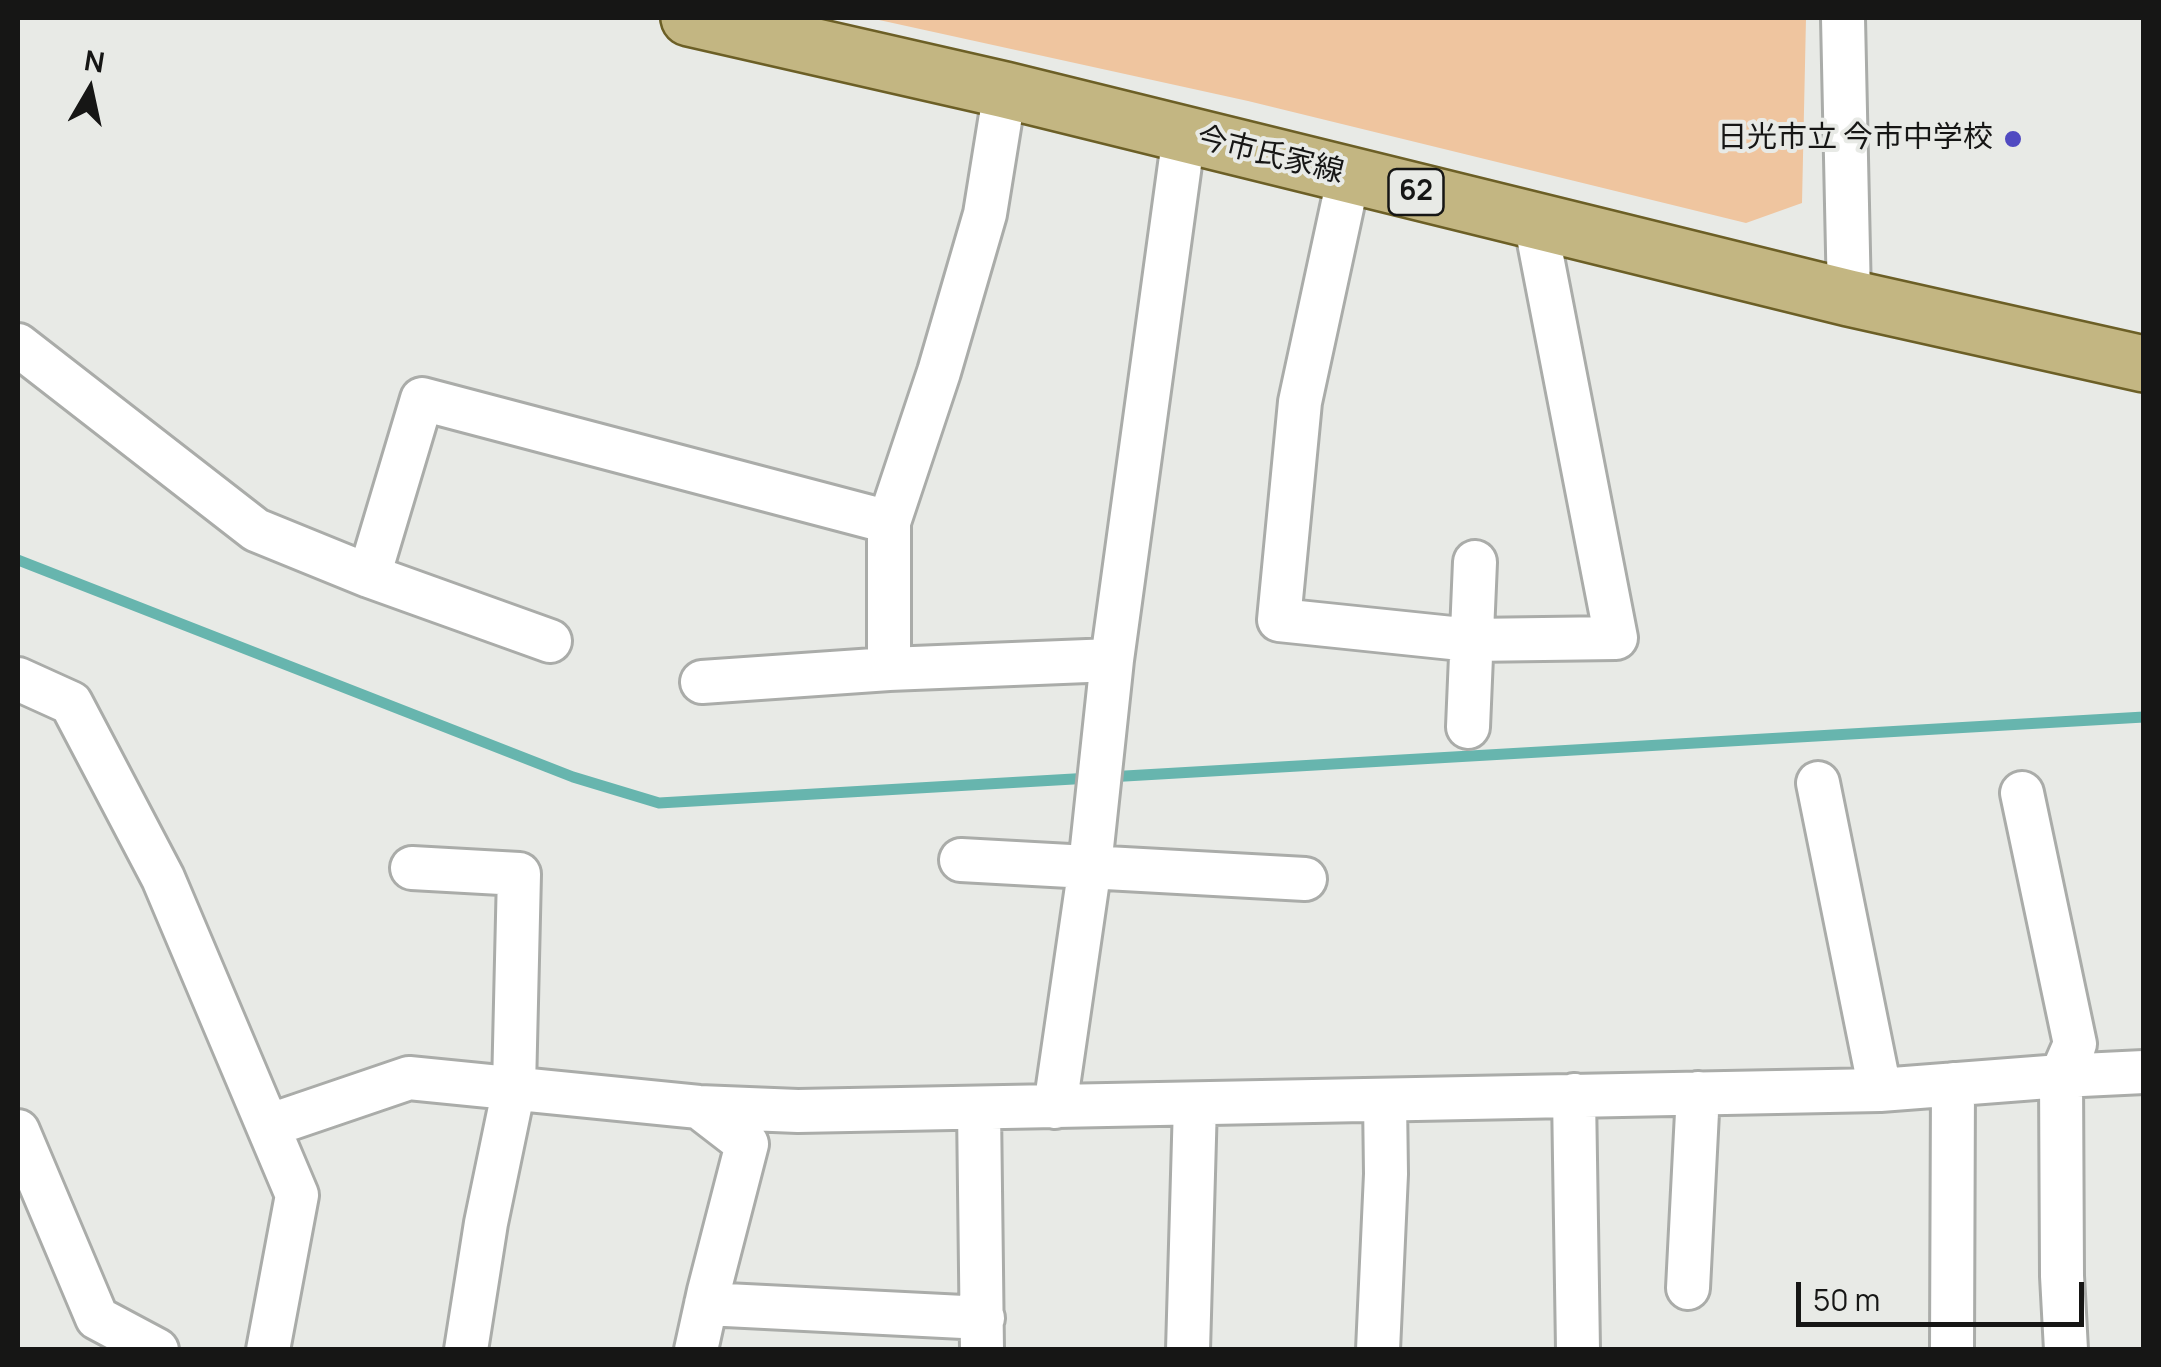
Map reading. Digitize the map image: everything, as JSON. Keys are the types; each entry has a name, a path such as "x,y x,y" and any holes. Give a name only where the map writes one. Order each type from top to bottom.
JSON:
{"main road":[{"name":"今市氏家線","path":"689,18 1006,90 1849,298 2144,364"}],"street":[{"path":"1843,18 1849,298"},
{"path":"889,668 889,522 985,214 1006,90"},
{"path":"1055,1107 1184,135"},
{"path":"1349,175 1300,402 1279,620 1471,640 1616,638 1536,221"},
{"path":"18,345 256,530 369,576 550,641"},
{"path":"369,576 422,399 889,522"},
{"path":"1468,728 1475,562"},
{"path":"702,682 889,668 1112,660"},
{"path":"18,680 70,703 162,878 297,1195 268,1350"},
{"path":"1818,783 1880,1090"},
{"path":"2022,793 2074,1044 2061,1076 2066,1350"},
{"path":"961,860 1305,879"},
{"path":"412,868 519,874 514,1088 486,1223 466,1350"},
{"path":"268,1126 409,1078 699,1107 798,1111 1880,1090 2144,1072"},
{"path":"1952,1350 1953,1084"},
{"path":"1688,1288 1698,1093"},
{"path":"1574,1095 1578,1350"},
{"path":"1378,1350 1386,1174 1385,1100"},
{"path":"1188,1350 1195,1104"},
{"path":"696,1350 747,1144 699,1107"},
{"path":"706,1304 982,1334 979,1108"},
{"path":"18,1131 96,1318 158,1350"}],"shaded area":[{"path":"870,18 1806,18 1802,203 1746,223 1248,101"}],"waterway":[{"path":"18,560 573,777 659,803 2144,717"}],"place":[{"name":"日光市立 今市中学校","path":"2013,139"}]}
